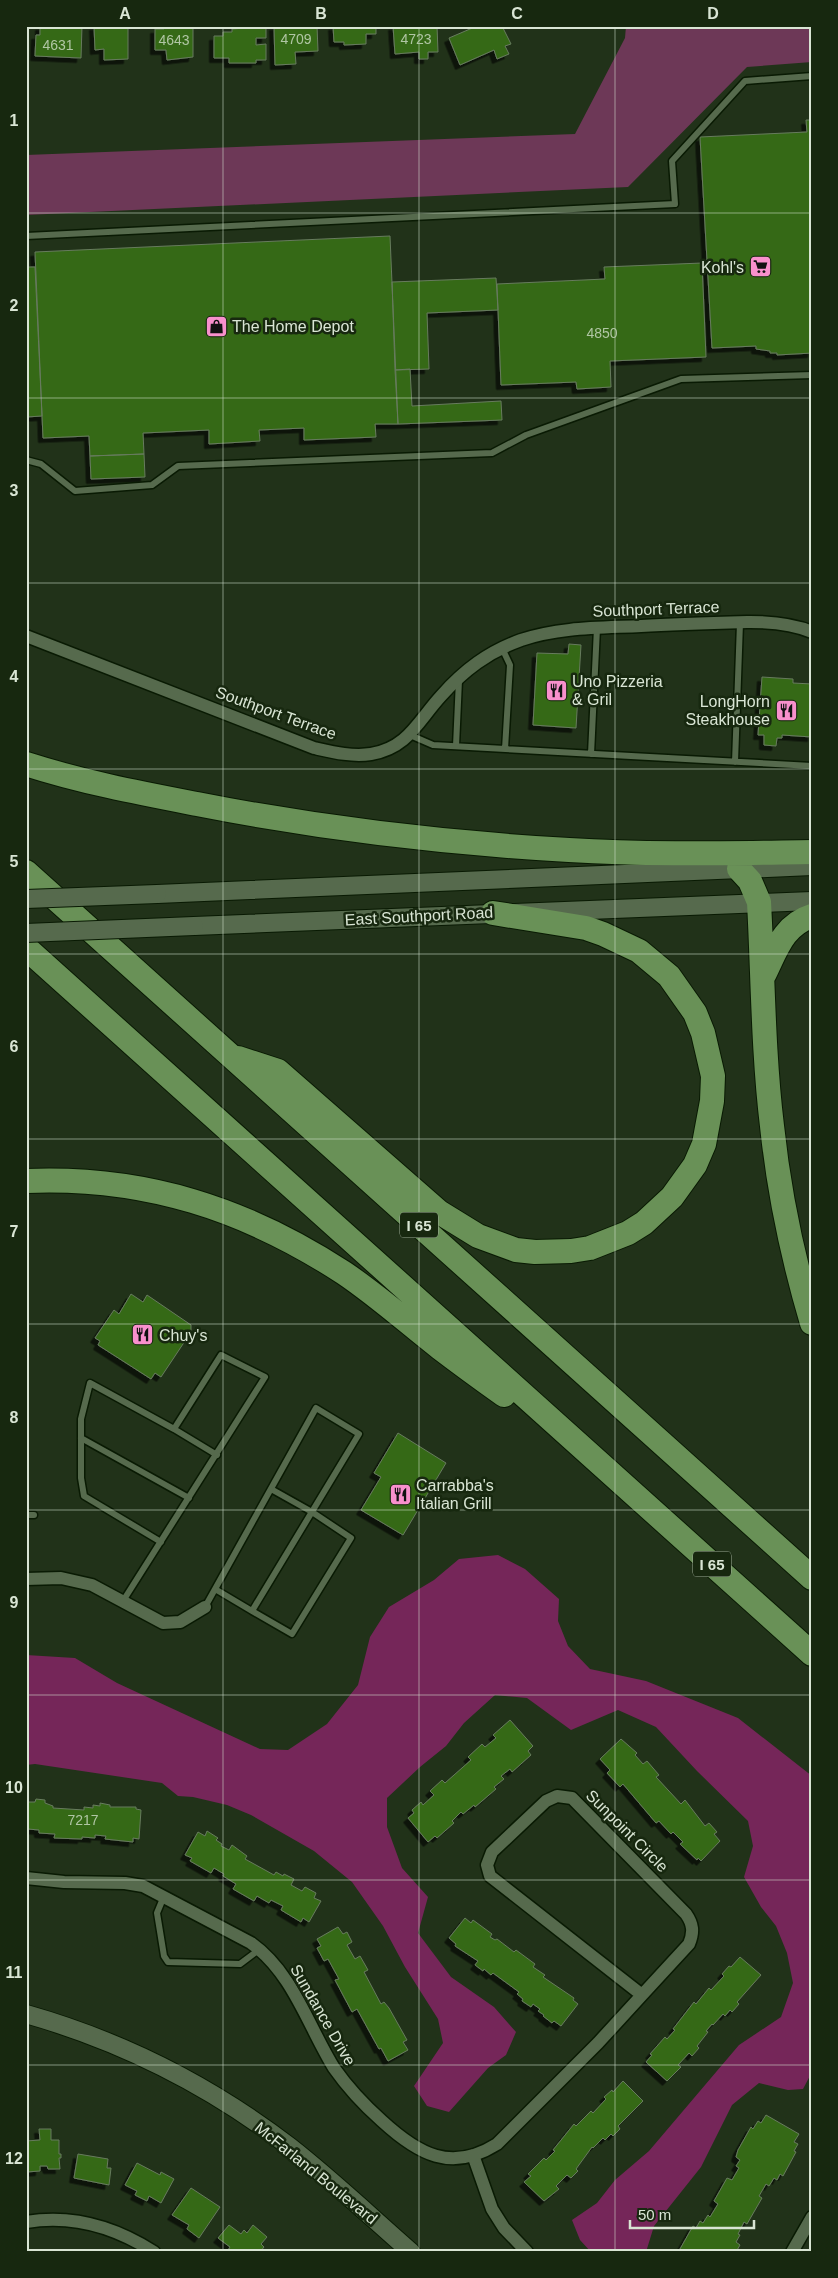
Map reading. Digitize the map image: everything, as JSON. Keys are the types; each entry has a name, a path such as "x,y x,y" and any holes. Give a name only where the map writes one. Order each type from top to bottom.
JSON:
{"highway":[{"path":"26,764 129,790 248,814 401,836 578,850 689,854 812,852"},
{"path":"739,869 750,881 759,902 769,1091 776,1161 792,1244 812,1323"},
{"name":"I 65","path":"26,872 812,1578"},
{"path":"228,1054 278,1071 439,1212 478,1236 516,1250 535,1252 571,1251 590,1248 628,1232 644,1223 672,1197 695,1165 704,1144 712,1101 713,1076 703,1033 695,1013 669,976 639,951 586,928 493,913"},
{"path":"763,977 787,930 796,923 812,916"},
{"name":"I 65","path":"26,948 812,1654"},
{"path":"26,1181 60,1180 144,1189 195,1201 258,1224 346,1274 440,1349 612,1475"}],"main road":[{"name":"East Southport Road","path":"26,899 812,866"},
{"name":"East Southport Road","path":"26,933 812,901"},
{"name":"McFarland Boulevard","path":"26,2014 91,2036 133,2053 221,2100 290,2148 411,2252"}],"street":[{"name":"Southport Terrace","path":"26,636 314,748 350,754 369,754 399,744 410,735 437,700 476,662 502,648 548,632 597,628 769,622 795,626 812,632"},
{"path":"26,1579 61,1578 92,1585 163,1623 180,1622 205,1607"},
{"name":"Sunpoint Circle","path":"473,2155 485,2151 505,2136 598,2043 689,1944 693,1929 690,1920 572,1798 566,1796 553,1797 546,1801 492,1852 487,1864 490,1876 642,1995"},
{"name":"Sundance Drive","path":"26,1878 64,1882 125,1883 143,1886 240,1935 260,1949 279,1969 343,2080 368,2109 403,2140 421,2152 450,2158 473,2155"},
{"path":"473,2155 492,2210 504,2228 527,2252"},
{"path":"792,2252 812,2217"},
{"path":"26,2222 55,2218 93,2224 128,2237 154,2252"}],"lane":[{"path":"26,236 674,204 672,161 745,81 812,76"},
{"path":"26,460 41,464 76,491 152,486 178,466 492,453 526,435 680,379 812,375"},
{"path":"735,762 740,623"},
{"path":"591,754 597,628"},
{"path":"502,648 510,665 505,749"},
{"path":"456,746 459,677"},
{"path":"410,735 433,745 812,766"},
{"path":"123,1601 266,1377 221,1355 174,1429"},
{"path":"161,1542 84,1496 81,1478 81,1419 90,1383 217,1455"},
{"path":"205,1607 316,1408 359,1434 252,1611"},
{"path":"81,1438 189,1498"},
{"path":"215,1589 292,1634 351,1538 312,1512 271,1489"},
{"path":"26,1515 34,1515"},
{"path":"164,1896 156,1913 164,1956 168,1962 240,1964 260,1949"}],"shaded area":[{"path":"626,26 812,26 812,62 747,67 628,187 26,215 26,155 575,134 625,38"},
{"path":"498,1555 525,1569 559,1599 558,1621 568,1646 590,1669 646,1681 738,1718 812,1776 812,2072 803,2089 788,2090 759,2083 732,2105 701,2167 654,2226 646,2252 591,2252 580,2240 572,2220 597,2203 615,2180 649,2151 739,2045 781,2017 793,1983 787,1953 776,1926 761,1907 744,1877 753,1846 748,1821 656,1727 618,1710 571,1730 527,1698 495,1695 464,1723 446,1746 387,1798 387,1827 402,1868 428,1897 418,1933 451,1977 494,2007 516,2032 506,2055 488,2068 449,2112 427,2106 414,2086 443,2043 438,2019 405,1967 383,1926 352,1882 314,1851 251,1815 227,1805 193,1797 178,1796 162,1783 35,1764 26,1765 26,1655 75,1658 117,1683 260,1749 288,1750 327,1724 358,1685 370,1637 389,1607 434,1580 459,1559"}],"building":[{"path":"40,26 82,26 81,58 35,56 36,35 40,35"},
{"path":"94,26 128,26 128,59 104,60 104,49 95,50"},
{"path":"164,26 193,26 193,57 167,60 166,50 155,50 155,29 164,29"},
{"path":"245,26 266,26 266,38 256,38 256,45 266,44 266,60 256,60 256,63 229,63 229,58 214,58 214,36 223,36 223,32 232,32 232,29 245,28"},
{"path":"274,26 317,26 318,51 295,52 296,64 275,65"},
{"path":"333,26 376,26 376,34 366,34 366,44 344,45 344,42 334,42"},
{"path":"393,26 437,26 438,52 428,52 428,59 419,59 419,52 395,54"},
{"path":"477,26 502,26 511,44 505,46 509,54 497,59 494,50 460,65 449,38"},
{"name":"Kohl's","path":"806,120 812,120 812,353 777,355 777,353 770,353 770,351 756,349 756,346 712,348 700,137 807,132"},
{"name":"The Home Depot","path":"390,236 398,424 375,424 376,437 304,440 304,428 259,430 260,441 209,444 209,430 143,433 144,454 90,456 89,436 43,438 35,252"},
{"path":"702,263 706,357 610,361 611,387 577,389 576,382 501,385 497,284 605,279 604,267"},
{"path":"26,267 35,267 42,416 26,417"},
{"path":"496,278 498,310 427,313 429,369 395,370 392,282"},
{"path":"410,369 412,406 501,401 502,420 398,424 395,370"},
{"path":"144,454 145,477 91,479 90,456"},
{"name":"Uno Pizzeria & Gril","path":"569,644 581,645 576,728 533,725 537,653 568,654"},
{"name":"LongHorn Steakhouse","path":"762,677 793,679 793,683 812,684 812,737 782,735 782,738 777,738 776,746 764,745 764,735 758,735"},
{"name":"Chuy's","path":"131,1294 143,1302 147,1295 191,1325 191,1332 161,1377 155,1373 151,1379 98,1345 100,1341 95,1338 114,1310 119,1314"},
{"name":"Carrabba's Italian Grill","path":"398,1433 446,1463 403,1535 361,1510 381,1477 374,1473"},
{"path":"510,1720 533,1746 528,1751 531,1755 512,1772 510,1769 501,1776 504,1779 494,1787 496,1789 475,1807 474,1805 463,1814 461,1812 452,1821 454,1823 437,1838 435,1836 428,1842 408,1818 414,1813 412,1810 421,1802 423,1805 434,1795 430,1791 442,1780 445,1783 471,1760 468,1757 482,1744 485,1747 496,1738 493,1735"},
{"path":"621,1739 637,1753 635,1755 643,1764 647,1761 659,1775 656,1777 681,1804 685,1800 705,1826 709,1823 717,1832 714,1834 720,1841 701,1861 698,1858 697,1860 680,1844 683,1842 673,1832 671,1834 659,1821 656,1823 623,1784 620,1787 607,1773 610,1770 600,1759"},
{"path":"36,1799 45,1800 45,1803 53,1806 53,1808 84,1810 84,1807 93,1808 93,1805 100,1806 100,1803 110,1805 110,1807 136,1807 136,1809 141,1810 139,1839 133,1838 133,1842 105,1839 106,1836 95,1835 95,1838 82,1837 82,1839 54,1838 55,1834 39,1833 39,1830 28,1829 26,1832 26,1802 35,1802"},
{"path":"207,1831 218,1838 216,1840 222,1844 221,1846 229,1850 232,1845 247,1856 245,1859 274,1875 276,1872 294,1879 291,1885 302,1891 305,1887 316,1893 314,1898 321,1901 309,1922 303,1918 301,1922 281,1910 283,1906 271,1900 269,1903 257,1896 254,1901 233,1889 236,1884 223,1876 224,1874 214,1868 211,1873 190,1861 192,1858 185,1855 198,1832 205,1836"},
{"path":"465,1918 471,1923 473,1920 492,1934 490,1937 495,1940 497,1939 514,1952 516,1950 535,1964 533,1967 545,1975 543,1977 574,1998 573,2000 578,2004 561,2026 554,2021 552,2023 543,2016 538,2011 540,2009 533,2004 531,2007 522,2001 523,1999 517,1994 519,1992 493,1973 491,1975 484,1969 483,1971 475,1965 478,1961 455,1946 456,1944 449,1938"},
{"path":"338,1927 343,1934 347,1932 352,1942 347,1945 355,1959 360,1956 368,1970 364,1972 381,2004 384,2002 389,2008 407,2040 403,2042 408,2050 388,2061 381,2048 379,2049 357,2009 352,2012 335,1980 339,1979 328,1959 324,1961 317,1948 321,1946 317,1939"},
{"path":"740,1957 761,1975 737,2002 739,2004 732,2012 730,2010 725,2016 723,2014 712,2024 697,2046 699,2048 692,2056 689,2053 678,2065 681,2067 667,2081 646,2062 652,2055 650,2054 665,2037 667,2039 675,2030 673,2029 694,2002 696,2004 709,1988 711,1990 724,1976 722,1974 729,1966 731,1967"},
{"path":"623,2081 643,2101 618,2126 620,2129 613,2136 611,2134 605,2140 603,2138 592,2147 576,2169 578,2171 571,2178 567,2175 556,2186 559,2189 544,2201 524,2182 531,2176 528,2174 544,2158 546,2160 555,2151 553,2150 574,2124 576,2126 591,2111 593,2113 606,2099 604,2097 612,2090 613,2092"},
{"path":"766,2115 799,2134 794,2142 798,2144 794,2151 796,2152 783,2176 780,2174 777,2180 774,2178 769,2186 766,2184 759,2196 762,2198 747,2224 744,2222 738,2234 740,2235 736,2242 740,2245 736,2252 681,2252 680,2249 693,2226 696,2228 700,2221 703,2223 708,2215 710,2217 718,2204 714,2201 727,2178 732,2180 739,2168 736,2166 740,2160 736,2157 738,2150 751,2127 753,2129 758,2121 761,2123"},
{"path":"39,2129 51,2129 51,2140 59,2140 59,2154 61,2154 61,2158 59,2158 60,2169 48,2169 47,2166 40,2166 40,2171 26,2172 26,2141 40,2140"},
{"path":"78,2154 108,2159 107,2168 111,2168 109,2185 74,2178"},
{"path":"137,2163 160,2175 161,2172 174,2179 161,2203 149,2196 147,2201 135,2195 137,2191 125,2185"},
{"path":"191,2188 220,2207 199,2238 187,2229 189,2225 172,2215"},
{"path":"229,2225 241,2234 244,2230 247,2233 253,2225 267,2237 261,2244 264,2247 260,2252 227,2252 230,2247 218,2238"}],"place":[{"name":"Kohl's","path":"760,267"},
{"name":"The Home Depot","path":"216,326"},
{"name":"Uno Pizzeria & Gril","path":"556,690"},
{"name":"LongHorn Steakhouse","path":"786,710"},
{"name":"Chuy's","path":"143,1335"},
{"name":"Carrabba's Italian Grill","path":"400,1494"}]}
